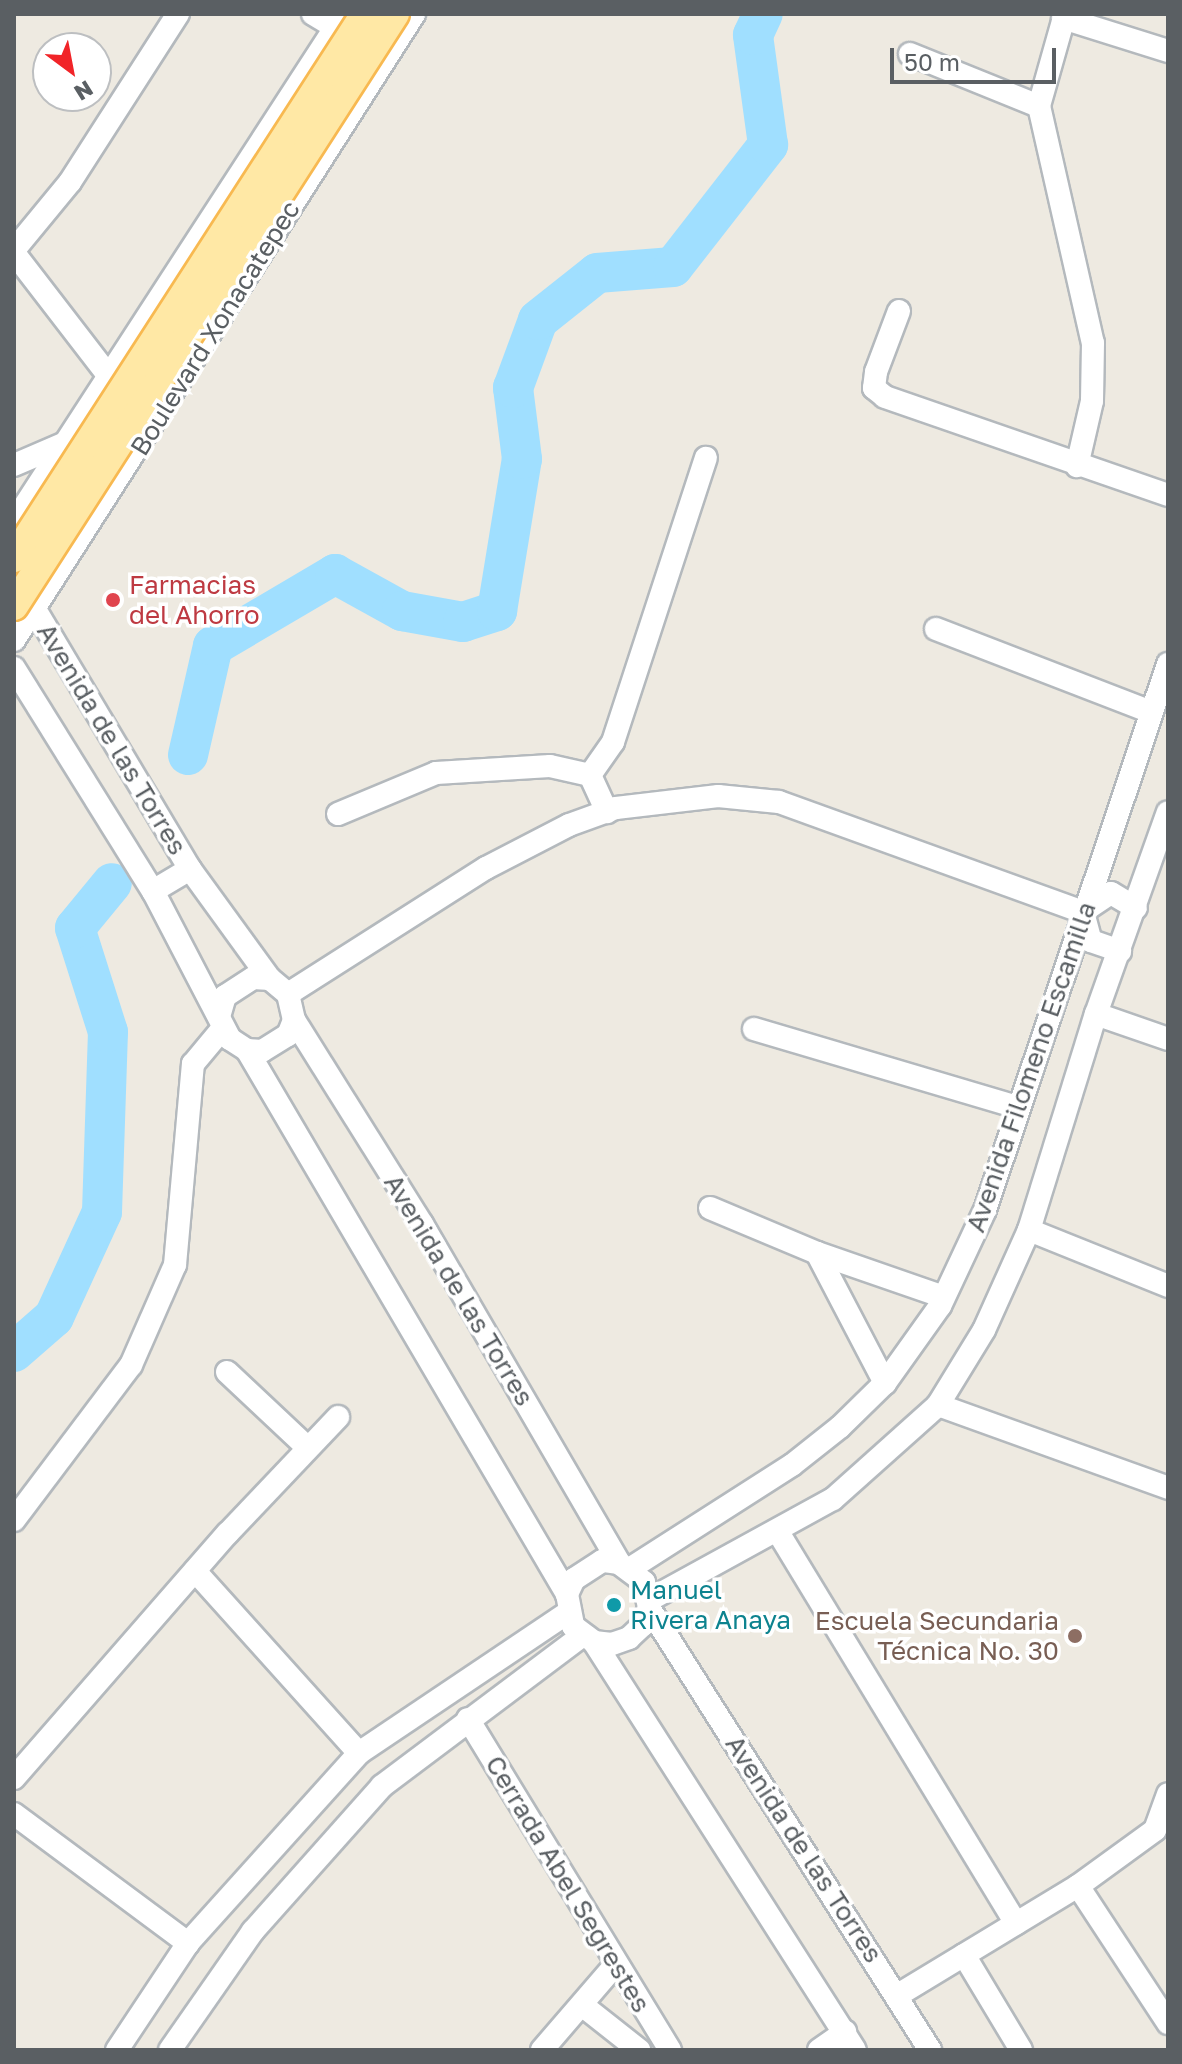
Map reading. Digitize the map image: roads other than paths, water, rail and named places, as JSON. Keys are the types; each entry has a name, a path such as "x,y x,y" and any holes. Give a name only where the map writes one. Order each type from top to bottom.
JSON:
{"main road":[{"name":"Boulevard Xonacatepec","path":"14,558 365,14"},
{"name":"Boulevard Xonacatepec","path":"24,608 395,14"}],"street":[{"path":"108,375 14,251 70,182 178,14"},
{"path":"14,522 340,21 313,14"},
{"name":"Boulevard Xonacatepec","path":"14,640 24,608 82,537 414,14"},
{"path":"1077,466 1092,401 1093,343 1039,106 1064,16 1168,51"},
{"path":"910,54 1039,106"},
{"path":"899,311 874,388 885,397 1168,495"},
{"path":"14,465 64,443"},
{"path":"590,775 613,742 706,458"},
{"path":"28,500 33,527 41,538 56,544 82,537"},
{"name":"Avenida de las Torres","path":"14,574 24,608 190,869 270,979"},
{"path":"936,629 1151,712"},
{"name":"Avenida Filomeno Escamilla","path":"625,1565 792,1465 885,1383 944,1297 985,1210 1168,664"},
{"name":"Avenida de las Torres","path":"14,668 153,891 222,1020"},
{"path":"338,814 436,773 550,766 590,775"},
{"path":"590,775 607,812"},
{"path":"288,994 486,868 607,812 718,796 779,802 1083,912"},
{"name":"Avenida Filomeno Escamilla","path":"649,1604 833,1499 938,1405 984,1330 1029,1230 1096,1014 1165,827"},
{"path":"153,891 190,869"},
{"path":"1083,912 1111,893 1136,908"},
{"path":"1083,912 1091,941 1120,951"},
{"path":"14,1520 131,1365 175,1265 193,1064 222,1020 225,996 237,984 253,978 270,979 288,994 294,1020 277,1045 247,1050"},
{"path":"1096,1014 1168,1039"},
{"path":"222,1020 247,1050 588,1639 850,2041 819,2050"},
{"name":"Avenida de las Torres","path":"294,1020 422,1224 625,1565"},
{"path":"754,1029 1018,1107"},
{"path":"710,1208 817,1253 944,1297"},
{"path":"1029,1230 1168,1286"},
{"path":"817,1253 885,1383"},
{"path":"227,1372 308,1448"},
{"path":"938,1405 1168,1488"},
{"path":"14,1778 195,1571 338,1417"},
{"path":"778,1532 1016,1923"},
{"path":"117,2050 188,1943 359,1753 567,1603 586,1567 625,1565 644,1582 649,1604 643,1625 629,1638 612,1644 588,1639 468,1719 392,1777 253,1931 170,2050"},
{"path":"195,1571 359,1753"},
{"name":"Avenida de las Torres","path":"649,1604 930,2050"},
{"name":"Cerrada Abel Segrestes","path":"468,1719 670,2050"},
{"path":"898,1995 1078,1886 1155,1830 1168,1794"},
{"path":"14,1814 188,1943"},
{"path":"1078,1886 1168,2023"},
{"path":"964,1955 1021,2050"},
{"path":"542,2050 616,1964"},
{"path":"582,2005 639,2050"}],"waterway":[{"path":"188,755 213,646 335,574 402,611 463,622 497,611 522,459 513,388 538,320 597,273 673,267 768,145 753,35 763,14"},
{"path":"14,1352 54,1317 102,1212 108,1032 75,928 112,883"}],"place":[{"name":"Farmacias del Ahorro","path":"113,600"},
{"name":"Manuel Rivera Anaya","path":"614,1605"},
{"name":"Escuela Secundaria Técnica No. 30","path":"1075,1636"}]}
